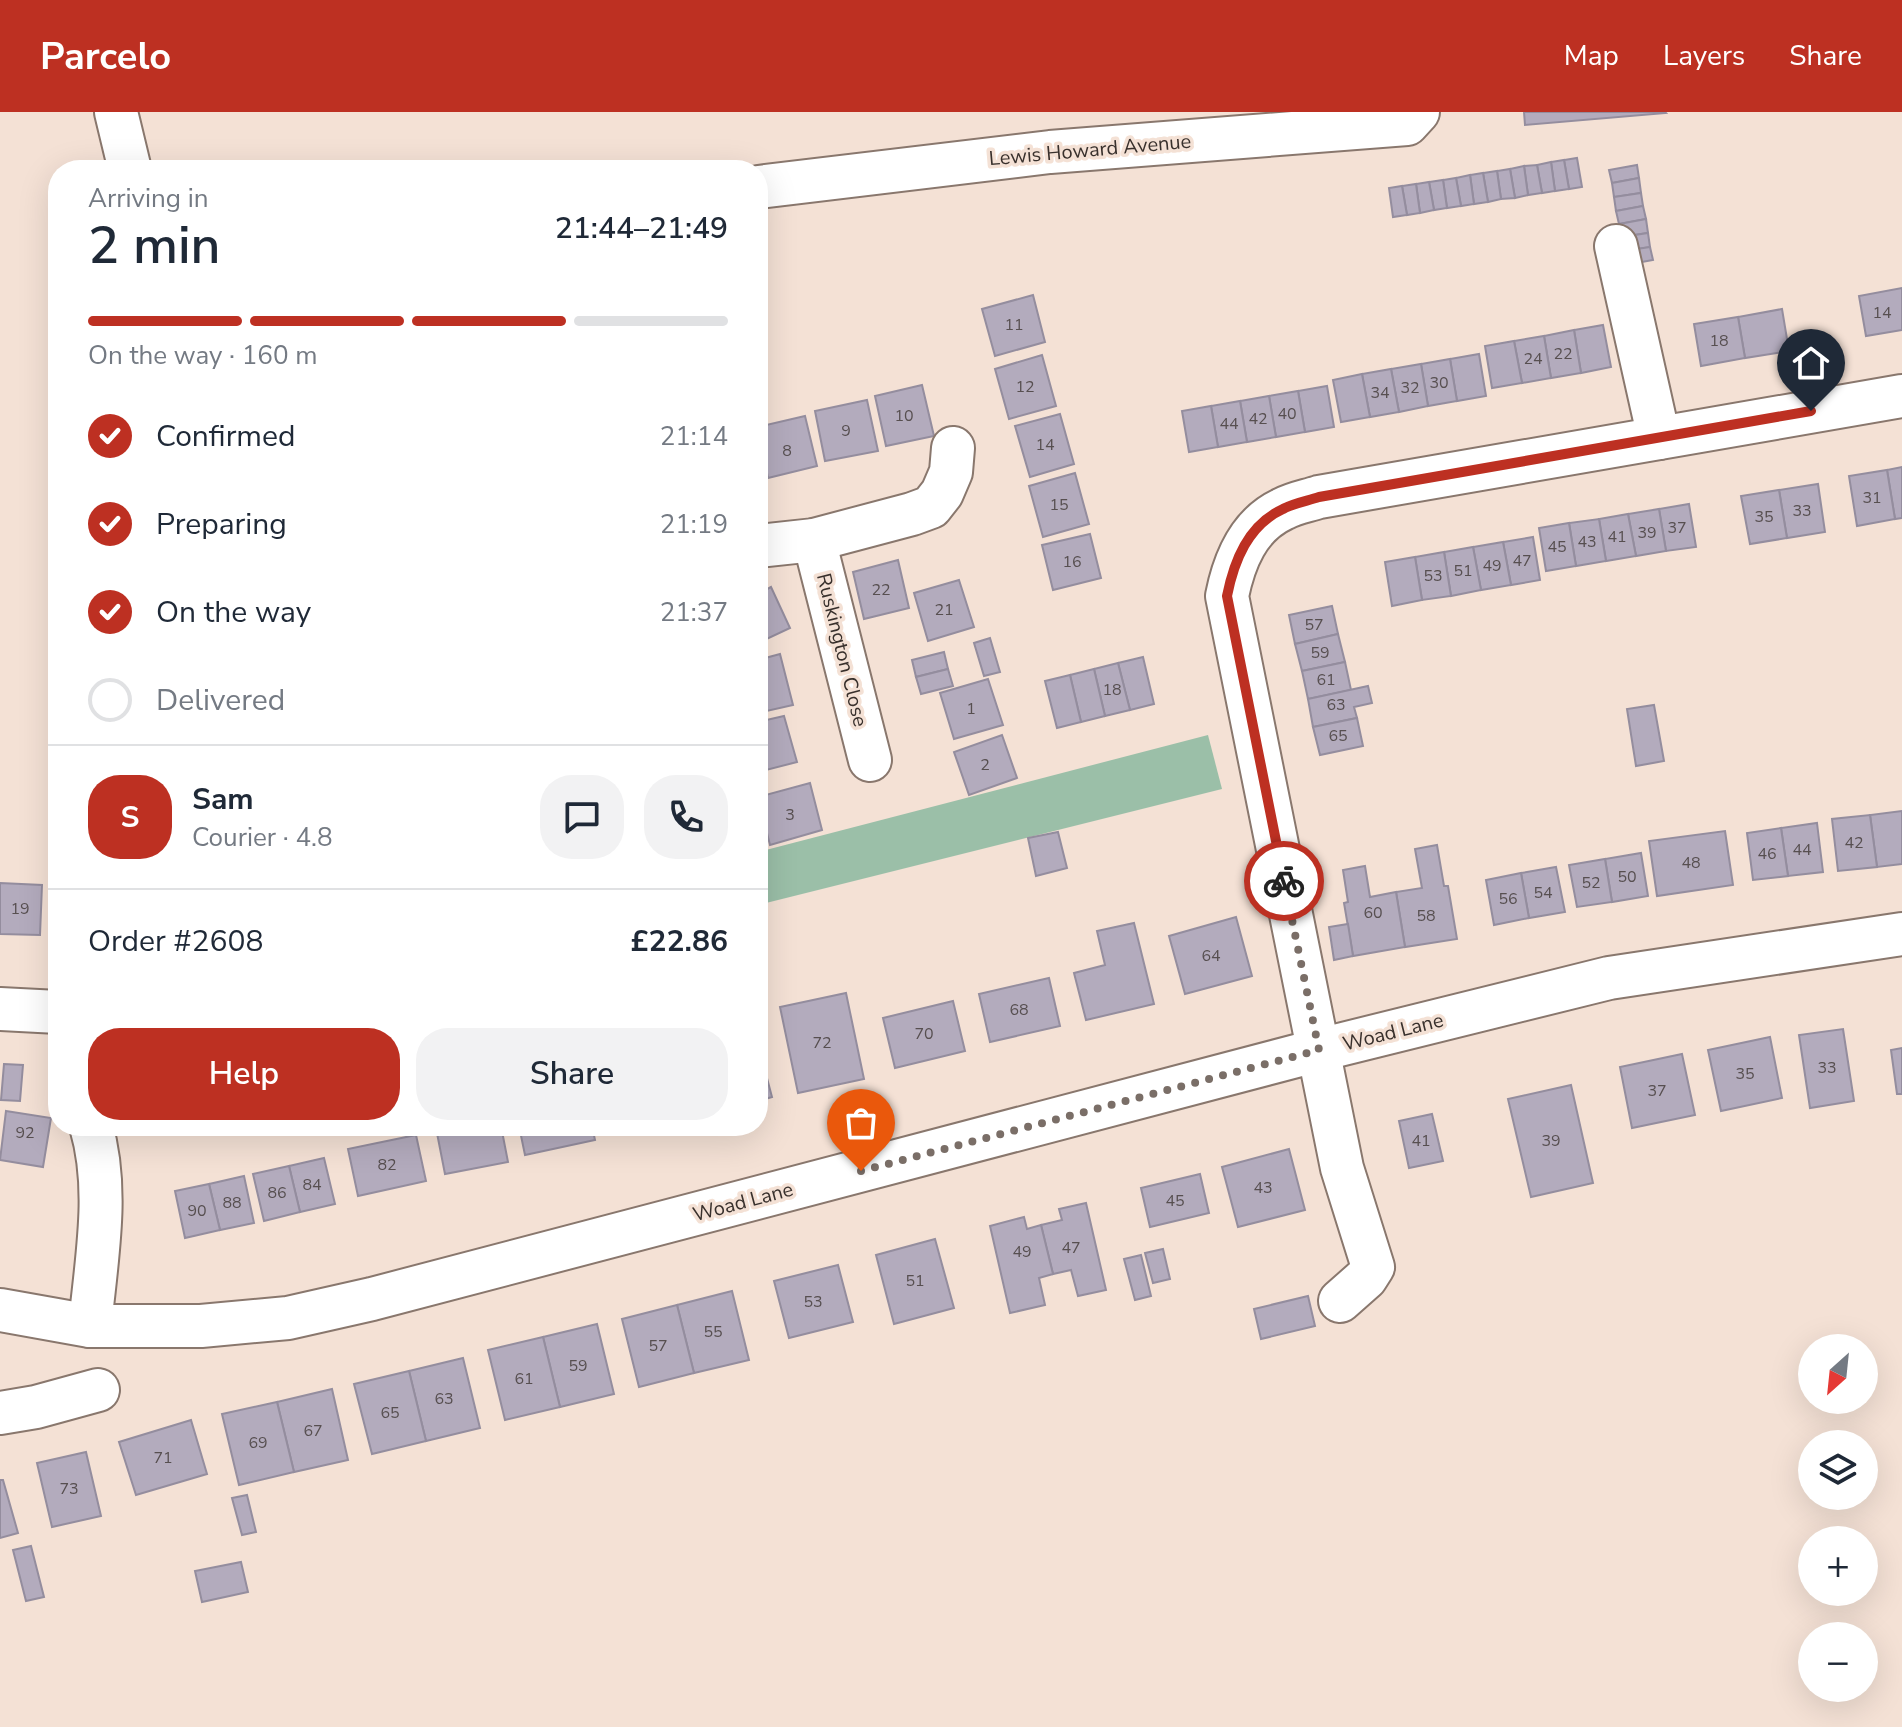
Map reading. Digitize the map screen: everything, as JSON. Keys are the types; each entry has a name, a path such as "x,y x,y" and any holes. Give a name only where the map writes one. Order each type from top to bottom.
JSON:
{"street":[{"path":"116,112 128,160"},
{"name":"Lewis Howard Avenue","path":"768,186 1050,152 1407,124 1418,112"},
{"path":"1616,246 1659,438"},
{"path":"1340,1301 1366,1278 1373,1267 1342,1168 1227,596 1234,562 1253,533 1281,509 1319,497 1902,396"},
{"path":"768,545 814,540 931,507 942,493 951,472 953,448"},
{"name":"Ruskington Close","path":"814,540 870,760"},
{"name":"Woad Lane","path":"0,1310 90,1326 201,1326 288,1318 1319,1050 1609,978 1902,934"},
{"path":"0,1009 48,1011"},
{"path":"90,1326 101,1189 94,1136"},
{"path":"0,1413 98,1390"}],"green space":[{"path":"1208,735 1222,789 768,902 768,849"}],"building":[{"path":"1524,112 1665,112 1666,113 1525,125"},
{"path":"1577,158 1582,187 1569,189 1564,160"},
{"path":"1564,160 1569,189 1555,191 1551,162"},
{"path":"1551,162 1555,191 1542,193 1537,165"},
{"path":"1537,165 1542,193 1528,195 1524,166"},
{"path":"1637,165 1639,178 1612,183 1609,170"},
{"path":"1524,166 1528,195 1515,198 1510,169"},
{"path":"1510,169 1515,198 1501,199 1497,171"},
{"path":"1497,171 1501,199 1488,202 1483,173"},
{"path":"1483,173 1488,202 1474,204 1470,175"},
{"path":"1470,175 1474,204 1461,206 1456,178"},
{"path":"1456,178 1461,206 1447,208 1443,180"},
{"path":"1639,178 1641,193 1614,197 1612,183"},
{"path":"1443,180 1447,208 1434,210 1429,182"},
{"path":"1429,182 1434,210 1420,213 1416,184"},
{"path":"1416,184 1420,213 1407,215 1402,186"},
{"path":"1402,186 1407,215 1393,217 1389,188"},
{"path":"1641,193 1643,206 1616,211 1614,197"},
{"path":"1643,206 1646,219 1619,224 1616,211"},
{"path":"1646,219 1648,233 1621,237 1619,224"},
{"path":"1648,233 1650,247 1623,251 1621,237"},
{"path":"1650,247 1653,260 1625,265 1623,251"},
{"path":"1902,288 1902,330 1866,336 1859,296"},
{"path":"1033,295 1045,342 995,356 982,309"},
{"path":"1782,309 1789,351 1745,358 1738,317"},
{"path":"1738,317 1745,358 1701,366 1694,324"},
{"path":"1603,325 1611,367 1581,373 1574,330"},
{"path":"1574,330 1581,373 1551,378 1544,336"},
{"path":"1544,336 1551,378 1522,383 1514,341"},
{"path":"1514,341 1522,383 1492,388 1485,346"},
{"path":"1479,354 1486,396 1457,401 1450,359"},
{"path":"1042,355 1056,406 1009,419 995,369"},
{"path":"1450,359 1457,401 1428,406 1421,364"},
{"path":"1421,364 1428,406 1399,412 1391,369"},
{"path":"1391,369 1399,412 1370,417 1362,374"},
{"path":"1362,374 1370,417 1341,422 1333,380"},
{"path":"922,385 934,436 886,446 875,396"},
{"path":"1327,386 1334,427 1305,432 1298,391"},
{"path":"1298,391 1305,432 1276,437 1269,396"},
{"path":"1269,396 1276,437 1247,442 1240,401"},
{"path":"867,400 878,451 825,461 815,411"},
{"path":"1240,401 1247,442 1218,447 1211,406"},
{"path":"1211,406 1218,447 1189,452 1182,411"},
{"path":"1060,414 1074,464 1030,477 1015,426"},
{"path":"805,416 817,466 768,478 768,425"},
{"path":"1902,467 1902,518 1895,519 1887,470"},
{"path":"1887,470 1895,519 1857,526 1849,476"},
{"path":"1075,473 1089,524 1043,537 1029,486"},
{"path":"1818,484 1825,532 1787,538 1779,490"},
{"path":"1779,490 1787,538 1750,544 1741,496"},
{"path":"1689,504 1696,547 1666,551 1659,509"},
{"path":"1659,509 1666,551 1636,556 1628,514"},
{"path":"1628,514 1636,556 1606,561 1599,519"},
{"path":"1599,519 1606,561 1576,566 1569,523"},
{"path":"1569,523 1576,566 1546,571 1539,528"},
{"path":"1090,534 1101,578 1053,590 1042,545"},
{"path":"1533,537 1540,580 1511,585 1503,542"},
{"path":"1503,542 1511,585 1481,590 1473,547"},
{"path":"1473,547 1481,590 1451,596 1444,552"},
{"path":"1444,552 1451,596 1422,600 1415,557"},
{"path":"1415,557 1422,600 1392,606 1385,562"},
{"path":"898,560 909,608 864,619 853,572"},
{"path":"959,580 974,627 928,641 914,593"},
{"path":"771,587 790,628 768,638 768,589"},
{"path":"1332,606 1338,634 1295,644 1289,615"},
{"path":"1338,634 1345,662 1302,671 1295,644"},
{"path":"990,638 1000,672 984,676 974,643"},
{"path":"944,652 948,669 916,677 912,660"},
{"path":"780,654 793,705 768,711 768,657"},
{"path":"1143,657 1154,704 1130,710 1118,663"},
{"path":"1345,662 1351,690 1308,699 1302,671"},
{"path":"1118,663 1130,710 1105,716 1094,669"},
{"path":"948,669 953,686 921,694 916,677"},
{"path":"1094,669 1105,716 1081,722 1070,675"},
{"path":"1070,675 1081,722 1057,728 1045,681"},
{"path":"988,679 1003,725 954,739 940,693"},
{"path":"1368,686 1372,703 1354,707 1357,718 1313,727 1308,699"},
{"path":"1654,705 1664,761 1636,766 1627,709"},
{"path":"784,716 797,762 768,769 768,720"},
{"path":"1357,718 1363,746 1320,755 1313,727"},
{"path":"1002,735 1017,778 969,795 954,752"},
{"path":"810,783 822,830 770,845 768,794"},
{"path":"1902,811 1902,864 1877,867 1870,815"},
{"path":"1870,815 1877,867 1838,871 1832,819"},
{"path":"1817,823 1823,872 1788,876 1781,828"},
{"path":"1781,828 1788,876 1753,880 1747,833"},
{"path":"1725,831 1733,885 1657,896 1649,841"},
{"path":"1058,832 1067,868 1036,876 1028,838"},
{"path":"1437,845 1457,939 1405,947 1396,892 1422,888 1415,849"},
{"path":"1641,853 1648,896 1612,902 1605,859"},
{"path":"1605,859 1612,902 1577,907 1569,865"},
{"path":"1365,866 1370,897 1396,892 1405,947 1353,956 1344,903 1348,902 1343,870"},
{"path":"1556,867 1565,912 1529,918 1521,873"},
{"path":"1521,873 1529,918 1494,925 1486,880"},
{"path":"0,883 42,885 40,935 0,934"},
{"path":"1236,917 1252,976 1185,994 1169,936"},
{"path":"1134,923 1154,1004 1086,1020 1074,973 1105,965 1097,931"},
{"path":"1348,924 1353,956 1334,960 1329,927"},
{"path":"1049,978 1060,1026 990,1042 979,994"},
{"path":"846,993 864,1079 798,1093 780,1007"},
{"path":"953,1001 965,1051 895,1068 883,1018"},
{"path":"1843,1029 1854,1101 1810,1108 1799,1035"},
{"path":"1770,1037 1782,1098 1721,1111 1708,1050"},
{"path":"1902,1048 1902,1094 1897,1094 1891,1050"},
{"path":"1682,1054 1695,1115 1632,1128 1620,1067"},
{"path":"4,1064 23,1065 20,1101 1,1100"},
{"path":"1571,1085 1593,1183 1531,1197 1508,1099"},
{"path":"6,1111 48,1118 43,1167 0,1160"},
{"path":"1432,1114 1443,1161 1409,1168 1399,1121"},
{"path":"416,1136 426,1181 358,1196 348,1149"},
{"path":"438,1136 503,1136 508,1162 445,1174"},
{"path":"521,1136 594,1136 595,1140 525,1155"},
{"path":"1289,1149 1305,1210 1238,1227 1222,1167"},
{"path":"324,1158 335,1204 300,1212 289,1166"},
{"path":"289,1166 300,1212 264,1221 253,1174"},
{"path":"1200,1174 1209,1213 1150,1227 1141,1188"},
{"path":"244,1176 254,1223 220,1230 209,1184"},
{"path":"209,1184 220,1230 185,1238 175,1191"},
{"path":"1086,1203 1106,1290 1078,1296 1071,1270 1053,1274 1041,1225 1062,1220 1059,1209"},
{"path":"1024,1217 1027,1229 1041,1225 1053,1274 1039,1278 1045,1305 1010,1313 990,1226"},
{"path":"935,1239 954,1308 894,1324 876,1255"},
{"path":"1163,1249 1170,1279 1153,1283 1145,1253"},
{"path":"1141,1255 1151,1296 1135,1300 1124,1259"},
{"path":"838,1265 853,1322 789,1338 774,1281"},
{"path":"732,1291 749,1360 694,1373 677,1305"},
{"path":"1308,1296 1315,1326 1261,1339 1254,1309"},
{"path":"677,1305 694,1373 639,1387 622,1319"},
{"path":"597,1324 614,1394 560,1407 543,1337"},
{"path":"543,1337 560,1407 505,1420 488,1350"},
{"path":"463,1358 480,1428 426,1441 409,1371"},
{"path":"409,1371 426,1441 372,1454 354,1384"},
{"path":"332,1389 348,1460 294,1472 277,1402"},
{"path":"277,1402 294,1472 239,1485 222,1414"},
{"path":"191,1420 207,1474 136,1495 119,1442"},
{"path":"86,1452 101,1516 52,1527 37,1463"},
{"path":"0,1480 3,1480 18,1533 0,1538"},
{"path":"247,1495 256,1532 242,1535 232,1498"},
{"path":"31,1546 44,1597 26,1601 13,1550"},
{"path":"241,1562 248,1592 202,1602 195,1571"}],"way so far":[{"path":"861,1171 1319,1050 1284,881"}],"route":[{"path":"1284,881 1227,596 1234,562 1253,533 1281,509 1319,497 1811,411"}]}
